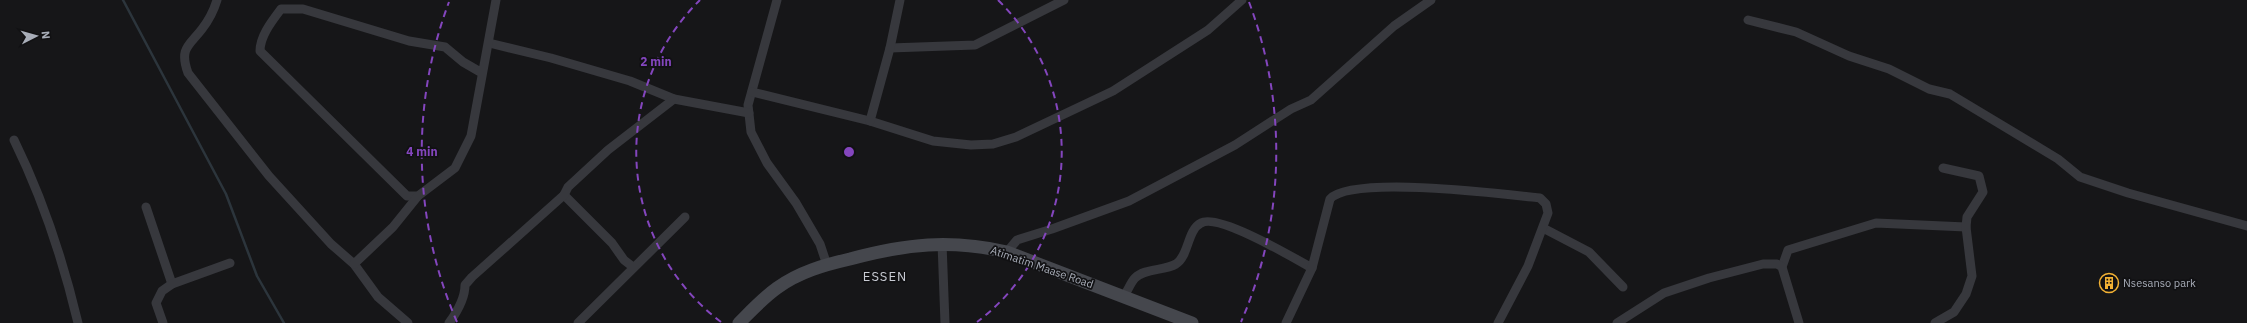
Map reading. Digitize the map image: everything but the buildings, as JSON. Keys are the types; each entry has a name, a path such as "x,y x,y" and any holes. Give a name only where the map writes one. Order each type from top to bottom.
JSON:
{"main road":[{"name":"Atimatim Maase Road","path":"739,323 777,288 808,270 888,249 942,243 980,246 1007,252 1192,323"}],"street":[{"path":"217,0 213,11 202,29 186,48 185,57 188,73 269,176 331,244 354,264 378,297 408,323"},
{"path":"354,264 392,226 418,196 455,168 472,136 496,0"},
{"path":"777,0 748,105 751,132 767,163 796,203 820,244 827,265"},
{"path":"870,121 890,48 900,0"},
{"path":"890,48 974,46 1064,0"},
{"path":"752,92 870,121 933,141 971,145 993,144 1016,137 1113,91 1208,30 1242,0"},
{"path":"1007,252 1017,240 1052,230 1129,201 1235,145 1291,108 1311,100 1394,26 1431,0"},
{"path":"418,196 407,196 334,122 284,76 260,51 260,44 281,9 303,9 409,41 444,47 463,62 482,73"},
{"path":"1748,20 1796,32 1849,56 1889,68 1930,89 1950,94 2058,159 2080,177 2128,193 2247,226"},
{"path":"489,43 551,58 630,81 674,99 749,113"},
{"path":"449,323 455,314 465,292 465,285 564,195 568,187 608,150 674,99"},
{"path":"14,140 46,216 78,323"},
{"path":"1935,323 1954,312 1966,294 1972,276 1966,227 1968,217 1983,192 1981,180 1975,174 1942,168"},
{"path":"1286,323 1312,268 1330,199 1338,193 1363,188 1454,189 1540,198 1546,204 1548,213 1528,266 1498,323"},
{"path":"564,195 633,267"},
{"path":"146,207 172,284"},
{"path":"578,323 685,216"},
{"path":"1124,296 1135,278 1144,273 1160,270 1178,263 1196,228 1201,222 1210,221 1237,229 1312,268"},
{"path":"1799,323 1782,267 1788,250 1876,222 1966,227"},
{"path":"1542,228 1589,252 1623,287"},
{"path":"942,243 945,323"},
{"path":"163,323 156,303 162,291 172,284 230,263"},
{"path":"1617,323 1664,293 1709,278 1763,264 1777,264 1782,267"}],"waterway":[{"path":"123,0 226,194 257,276 284,323"}],"place":[{"name":"Nsesanso park","path":"2109,283"}],"district":[{"name":"ESSEN","path":"885,276"}]}
